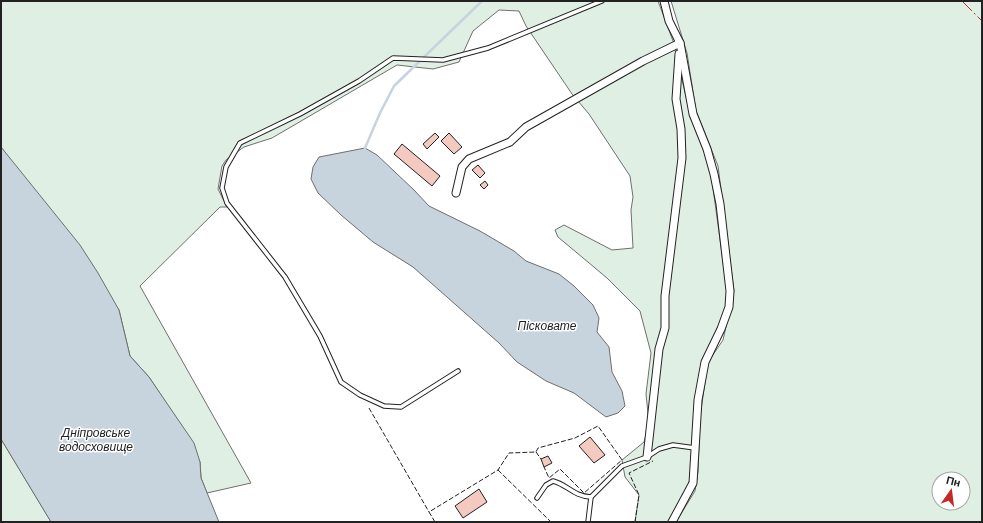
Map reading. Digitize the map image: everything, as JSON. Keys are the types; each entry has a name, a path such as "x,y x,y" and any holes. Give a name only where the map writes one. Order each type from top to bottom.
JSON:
{"street":[{"path":"664,1 669,21 680,44 693,114 707,149 714,174 720,204 730,291 728,307 721,329 705,362 698,400 693,483 672,522"},
{"path":"456,193 462,167 469,159 510,142 526,127 643,61 680,44"},
{"path":"647,457 659,349 665,328 665,288 682,158 681,129 676,99 680,44"}],"lane":[{"path":"458,371 401,407 384,406 360,395 341,382 320,336 284,277 227,203 222,188 226,167 240,143 300,114 359,81 393,58 442,60 488,48 602,1"},
{"path":"588,522 591,497 622,466 647,457 659,449 673,445 695,448"},
{"path":"537,498 546,485 553,481 561,483 581,497 591,497"}],"green space":[{"path":"1,1 658,1 673,41 690,114 710,166 727,291 726,308 717,333 703,360 689,484 671,518 667,522 635,522 639,495 625,477 622,460 644,442 649,423 646,394 651,353 640,311 607,278 558,237 555,230 564,225 612,250 633,248 631,210 633,197 630,176 589,114 572,94 526,26 519,11 499,10 473,31 459,62 433,69 397,65 272,138 244,147 226,160 222,166 218,189 227,207 220,207 140,286 251,483 207,493 201,478 200,462 181,425 149,377 130,356 119,310 1,147"},
{"path":"671,1 982,1 982,522 676,522 695,491 698,472 700,417 708,362 723,340 734,291 718,166 696,111 687,53"},
{"path":"1,439 47,515 51,522 1,522"}],"water":[{"name":"Дніпровське водосховище","path":"1,147 80,245 98,273 119,310 130,356 149,377 194,443 200,462 201,478 219,522 51,522 1,439"},
{"name":"Пісковате","path":"365,148 377,155 429,206 480,231 514,251 526,261 559,274 574,286 593,305 599,318 597,332 609,347 612,372 622,391 625,406 618,413 606,417 574,393 546,381 517,362 499,343 413,267 373,242 318,193 311,179 313,167 319,157"}],"building":[{"path":"435,133 439,137 427,149 423,144"},
{"path":"449,133 462,147 454,154 441,141"},
{"path":"402,144 440,176 432,186 394,154"},
{"path":"478,165 485,173 480,178 472,170"},
{"path":"485,181 488,185 484,189 480,185"},
{"path":"590,437 605,455 594,463 579,446"},
{"path":"548,456 552,463 544,467 541,459"},
{"path":"479,489 487,502 463,518 455,506"}],"waterway":[{"path":"365,148 380,113 394,86 482,1"}],"fence":[{"path":"369,408 429,512"},
{"path":"435,522 429,512 498,470 509,453 536,452 538,448 575,438 598,426 622,460 584,493 560,469 549,478 544,467"},
{"path":"536,452 541,459"},
{"path":"635,522 639,495 629,473 653,461"},
{"path":"498,470 551,522"}],"power":[{"path":"962,1 982,21"}]}
